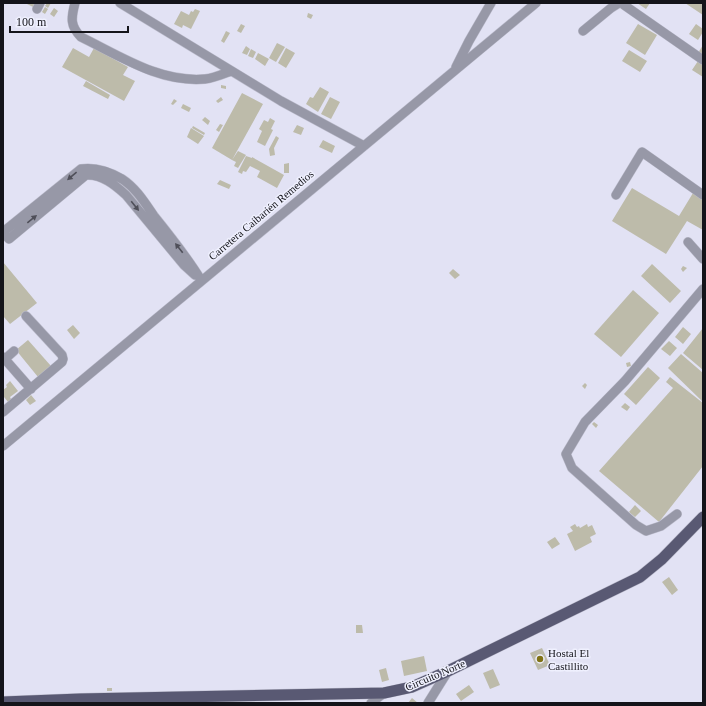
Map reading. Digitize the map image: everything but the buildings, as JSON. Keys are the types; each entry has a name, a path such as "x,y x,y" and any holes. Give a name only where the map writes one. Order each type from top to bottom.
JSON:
{"main road":[{"name":"Circuito Norte","path":"3,702 384,693 412,687 448,671 640,577 662,559 703,517"}],"street":[{"path":"75,3 72,13 72,23 75,31 81,37 142,67 161,75 186,79 205,79 231,71"},
{"path":"120,3 282,101 364,146"},
{"path":"454,70 491,3"},
{"name":"Carretera Caibarién Remedios","path":"3,446 536,3"},
{"path":"583,31 619,3"},
{"path":"623,3 703,60"},
{"path":"616,195 642,152 703,195"},
{"path":"3,232 81,169 90,168 122,179 134,190 189,260 201,280"},
{"path":"688,242 703,259"},
{"path":"677,514 661,526 646,531 636,525 572,468 566,454 585,422 625,381 703,289"},
{"path":"3,412 62,362 63,359 62,355 26,316"},
{"path":"14,351 4,358 31,389"},
{"path":"428,703 448,671"},
{"path":"371,703 384,693"}],"place":[{"name":"Hostal El Castillito","path":"540,659"}]}
